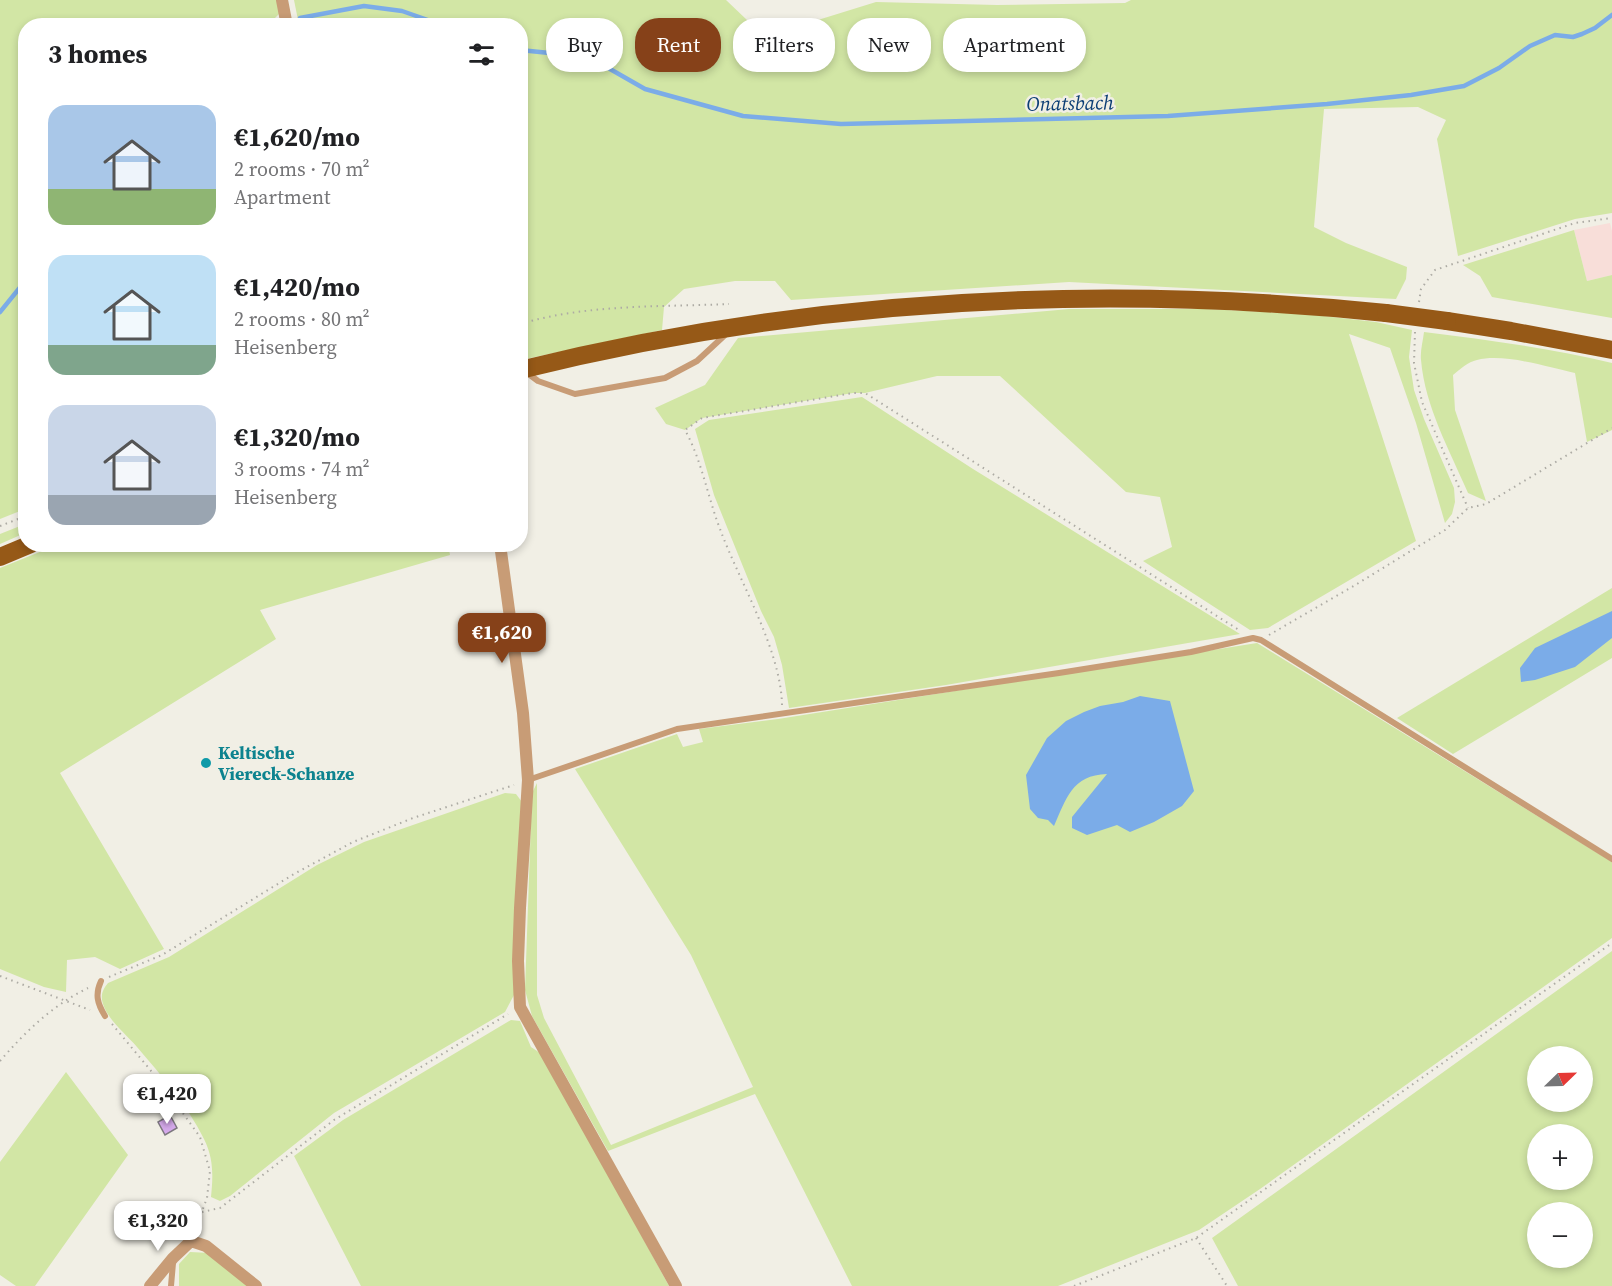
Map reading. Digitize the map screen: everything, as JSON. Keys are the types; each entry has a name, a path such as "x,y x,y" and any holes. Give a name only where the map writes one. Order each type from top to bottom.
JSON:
{"main road":[{"path":"528,369 638,344 797,318 906,306 1059,298 1125,297 1245,301 1386,313 1511,331 1612,350"},
{"path":"0,557 18,550"}],"street":[{"path":"282,0 285,18"},
{"path":"501,552 523,713 528,780 518,961 520,1007 676,1286"},
{"path":"150,1286 173,1258 191,1241 206,1246 256,1286"}],"lane":[{"path":"528,374 537,381 575,394 665,378 697,361 732,327"},
{"path":"528,780 677,729 1180,653 1253,638 1261,640 1612,859"},
{"path":"101,981 97,990 98,1004 105,1016"},
{"path":"171,1286 173,1258"}],"path":[{"path":"1418,307 1421,289 1435,270 1575,223 1612,218"},
{"path":"528,322 550,315 597,310 729,304"},
{"path":"1415,325 1414,363 1422,402 1468,508"},
{"path":"782,714 782,686 770,649 719,528 697,451 685,430 702,418 853,393 865,393 1253,638"},
{"path":"1261,640 1444,530 1468,508 1486,504 1612,428"},
{"path":"0,526 18,519"},
{"path":"0,1060 25,1032 64,1000 101,981 162,955 294,874 353,842 528,780"},
{"path":"1074,1286 1196,1238 1612,943"},
{"path":"0,976 105,1016 162,1084 200,1137 210,1171 202,1212 191,1241"},
{"path":"202,1212 220,1208 334,1120 520,1007"},
{"path":"1196,1238 1227,1286"}],"shaded area":[{"path":"1610,223 1612,275 1587,281 1574,230"}],"green space":[{"path":"0,0 282,0 284,9 275,18 18,18 18,512 0,519"},
{"path":"294,0 726,0 745,18 733,18 733,72 835,72 835,18 824,18 876,2 997,5 1125,3 1131,0 1612,0 1612,213 1575,219 1458,256 1437,139 1446,120 1418,107 1324,109 1314,227 1346,243 1407,267 1406,279 1396,299 1069,282 791,300 775,281 735,281 684,289 664,307 662,330 528,359 528,18 298,18"},
{"path":"1574,230 1587,281 1612,275 1612,318 1492,297 1480,276 1463,265"},
{"path":"1069,309 1206,309 1306,314 1376,322 1412,330 1409,357 1414,390 1454,488 1455,502 1452,514 1445,523 1416,423 1390,348 1349,334 1416,541 1268,628 1250,630 1143,561 1172,547 1160,497 1126,492 1000,376 937,376 865,393 853,393 702,418 685,430 666,424 655,408 705,385 738,338"},
{"path":"1424,332 1495,341 1612,363 1612,430 1587,442 1575,373 1513,359 1488,358 1470,362 1453,375 1455,410 1486,501 1468,493 1439,428 1423,377 1421,350"},
{"path":"862,397 973,469 1240,634 946,685 789,708 782,665 774,637 761,611 714,495 695,429 709,420"},
{"path":"18,527 18,536 0,544 0,534"},
{"path":"40,552 449,552 450,555 260,610 276,639 60,773 164,949 120,969 95,957 67,960 66,992 44,987 0,969 0,568"},
{"path":"1612,588 1612,658 1453,754 1397,718"},
{"path":"1257,643 1612,862 1612,938 1199,1230 1058,1286 852,1286 755,1094 608,1151 532,1016 525,990 532,793 537,783 537,995 544,1018 611,1145 753,1087 691,955 575,769 677,734 683,747 703,742 699,729 778,719"},
{"path":"505,793 516,794 522,802 514,995 505,1012 334,1113 230,1196 220,1201 211,1197 212,1168 204,1139 174,1091 105,1010 102,998 106,985 169,957 317,865 364,842"},
{"path":"1612,951 1612,1286 1238,1286 1212,1238"},
{"path":"511,1020 520,1021 531,1047 543,1055 669,1286 361,1286 294,1156 343,1120"},
{"path":"66,1072 128,1155 35,1286 16,1286 0,1275 0,1162"},
{"path":"190,1252 210,1253 251,1286 179,1286 179,1264"}],"water":[{"path":"1612,611 1612,638 1575,667 1535,680 1521,682 1520,668 1535,648"},
{"path":"1140,696 1170,701 1194,791 1182,806 1130,832 1117,825 1087,835 1072,828 1072,817 1107,774 1095,775 1072,790 1054,826 1048,820 1038,818 1030,809 1026,775 1047,738 1066,721 1084,712"}],"building":[{"path":"170,1115 177,1128 165,1135 158,1122"}],"waterway":[{"name":"Onatsbach","path":"300,18 364,6 402,11 422,18"},
{"name":"Onatsbach","path":"528,51 589,57 645,89 743,116 841,124 1168,116 1327,104 1411,95 1464,86 1499,68 1530,46 1555,35 1573,37 1582,34 1595,28 1612,15"},
{"name":"Onatsbach","path":"0,312 18,290"}],"place":[{"name":"Keltische Viereck-Schanze","path":"206,763"}]}
